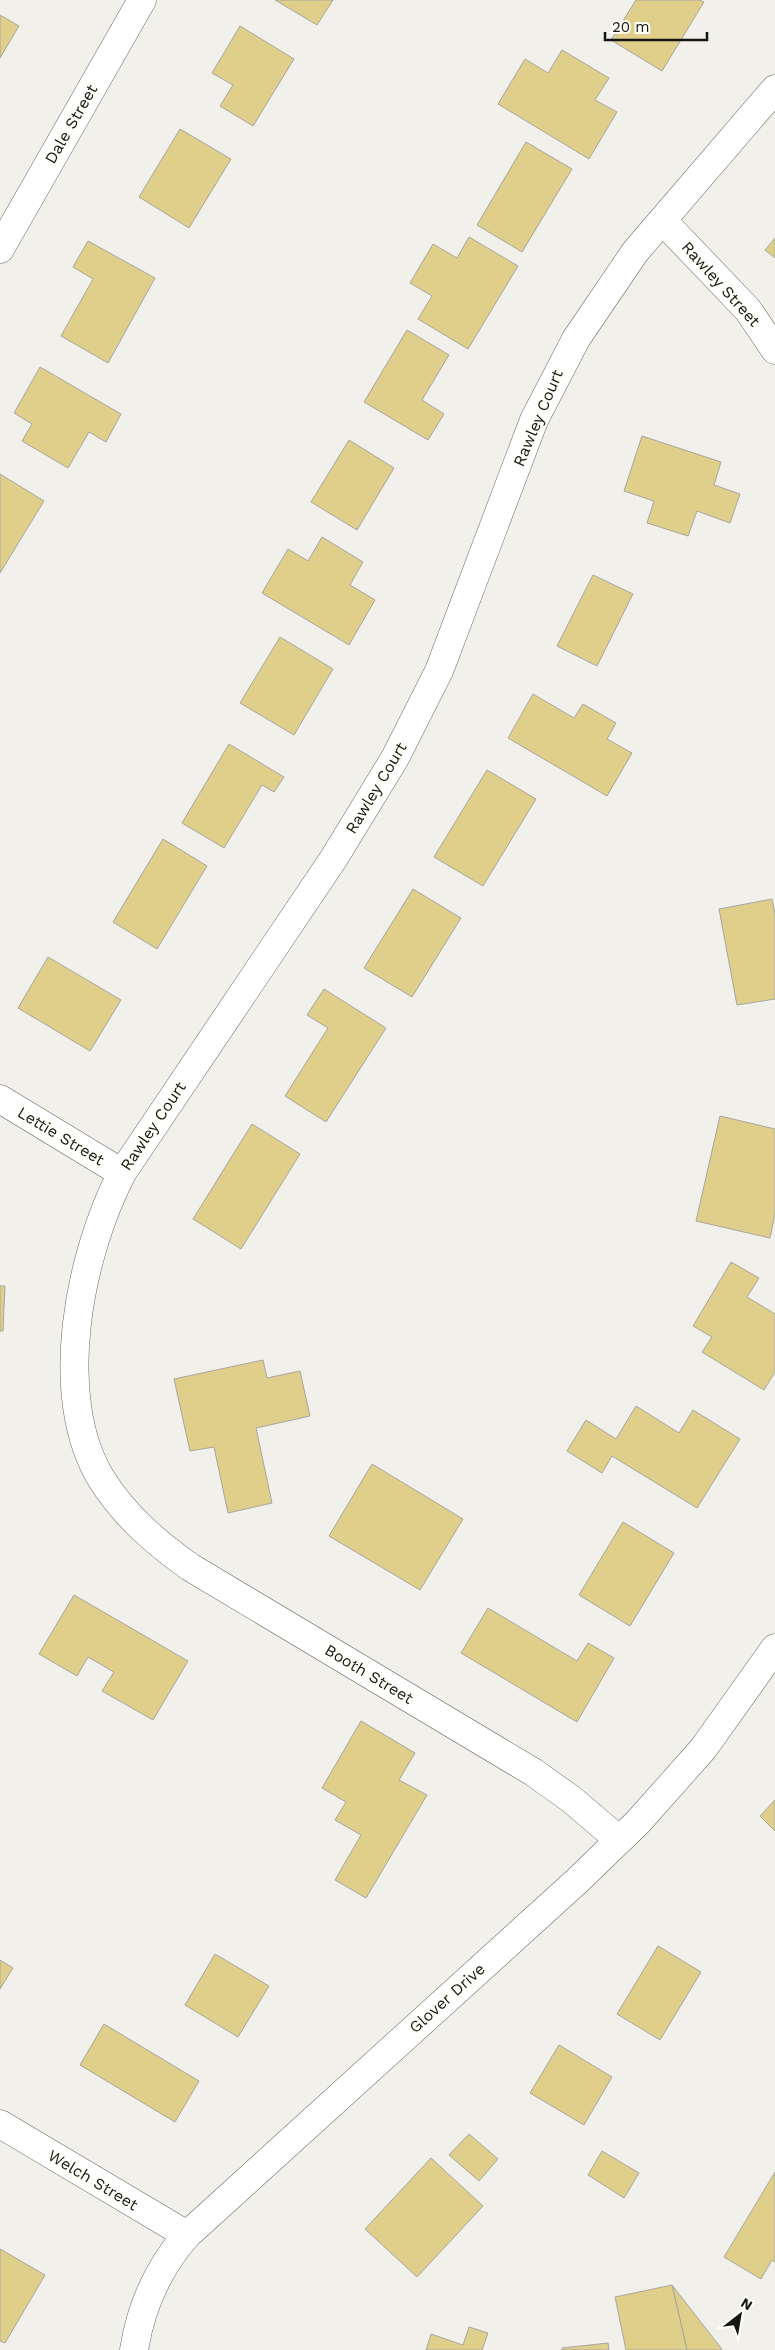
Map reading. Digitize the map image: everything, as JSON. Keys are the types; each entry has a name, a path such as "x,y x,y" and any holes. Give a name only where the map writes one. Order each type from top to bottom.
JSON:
{"street":[{"name":"Dale Street","path":"0,249 142,0"},
{"name":"Rawley Court","path":"121,1507 94,1464 82,1431 76,1394 76,1360 81,1297 93,1246 105,1208 122,1173 334,858 395,758 439,671 534,420 576,338 621,271 775,89"},
{"name":"Rawley Street","path":"663,221 748,310 775,350"},
{"name":"Lettie Street","path":"0,1099 122,1173"},
{"name":"Booth Street","path":"121,1507 151,1538 190,1567 533,1772 577,1804 619,1840"},
{"name":"Glover Drive","path":"134,2350 140,2319 156,2278 187,2235 577,1881 619,1840 704,1749 775,1648"},
{"name":"Welch Street","path":"0,2124 187,2235"}],"building":[{"path":"275,0 333,0 317,25"},
{"path":"636,0 700,0 704,2 662,71 611,40"},
{"path":"0,15 19,26 0,58"},
{"path":"240,26 294,59 253,126 220,106 233,85 212,73"},
{"path":"562,50 609,78 595,100 617,112 589,159 498,104 525,59 548,73"},
{"path":"180,129 231,159 189,228 139,197"},
{"path":"526,142 572,169 522,252 477,225"},
{"path":"469,237 518,266 468,349 418,319 432,296 410,283 433,244 457,258"},
{"path":"775,238 775,258 765,250"},
{"path":"88,241 155,278 108,363 61,336 93,279 73,267"},
{"path":"407,330 449,355 422,400 444,414 428,440 364,402"},
{"path":"40,367 121,414 106,442 89,432 68,468 22,441 32,424 14,413"},
{"path":"642,436 721,462 714,485 740,494 730,523 697,511 688,536 647,523 654,501 624,491"},
{"path":"349,440 394,468 357,530 311,502"},
{"path":"0,474 44,501 0,573"},
{"path":"322,537 363,562 350,585 375,600 349,645 262,593 288,549 308,561"},
{"path":"593,575 633,594 597,666 557,646"},
{"path":"280,637 333,669 294,735 240,703"},
{"path":"533,694 574,718 583,704 616,723 607,739 632,753 607,796 508,738"},
{"path":"229,744 284,777 274,792 262,785 224,848 182,823"},
{"path":"487,770 536,799 483,886 434,857"},
{"path":"163,839 207,866 157,949 113,922"},
{"path":"413,889 461,918 412,997 364,968"},
{"path":"772,899 775,914 775,999 737,1005 719,909"},
{"path":"48,957 121,1000 90,1051 18,1008"},
{"path":"324,989 386,1028 326,1122 285,1096 328,1028 307,1015"},
{"path":"720,1116 775,1129 775,1214 770,1238 696,1221"},
{"path":"252,1124 300,1154 241,1249 193,1219"},
{"path":"731,1262 759,1278 747,1297 775,1314 775,1372 764,1390 702,1352 712,1337 693,1326"},
{"path":"0,1286 5,1286 3,1331 0,1331"},
{"path":"263,1360 267,1378 300,1371 310,1416 256,1428 272,1503 228,1513 214,1447 190,1451 174,1379"},
{"path":"636,1406 679,1433 693,1410 740,1439 697,1508 612,1456 602,1473 567,1451 586,1420 616,1439"},
{"path":"372,1464 463,1519 420,1590 329,1536"},
{"path":"623,1522 674,1553 630,1626 579,1595"},
{"path":"74,1595 188,1661 153,1720 102,1691 114,1672 88,1657 77,1676 39,1654"},
{"path":"488,1608 577,1661 588,1643 614,1658 577,1722 461,1653"},
{"path":"361,1721 415,1753 399,1780 427,1795 366,1898 335,1880 361,1835 335,1820 346,1802 322,1788"},
{"path":"775,1800 775,1831 760,1816"},
{"path":"658,1946 701,1972 660,2040 617,2014"},
{"path":"215,1954 269,1986 238,2037 185,2005"},
{"path":"0,1960 13,1968 0,1989"},
{"path":"104,2024 199,2081 175,2122 80,2065"},
{"path":"559,2045 612,2077 584,2125 530,2093"},
{"path":"469,2134 498,2159 479,2181 449,2155"},
{"path":"602,2151 639,2173 624,2198 588,2175"},
{"path":"431,2158 483,2206 417,2277 365,2229"},
{"path":"775,2172 775,2262 772,2260 761,2279 724,2257"},
{"path":"0,2249 45,2275 5,2343 0,2341"},
{"path":"672,2285 721,2348 722,2350 687,2350"},
{"path":"672,2285 687,2350 626,2350 615,2297"},
{"path":"469,2327 488,2333 482,2350 426,2350 431,2334 463,2345"},
{"path":"608,2343 609,2350 562,2350 562,2348"}]}
